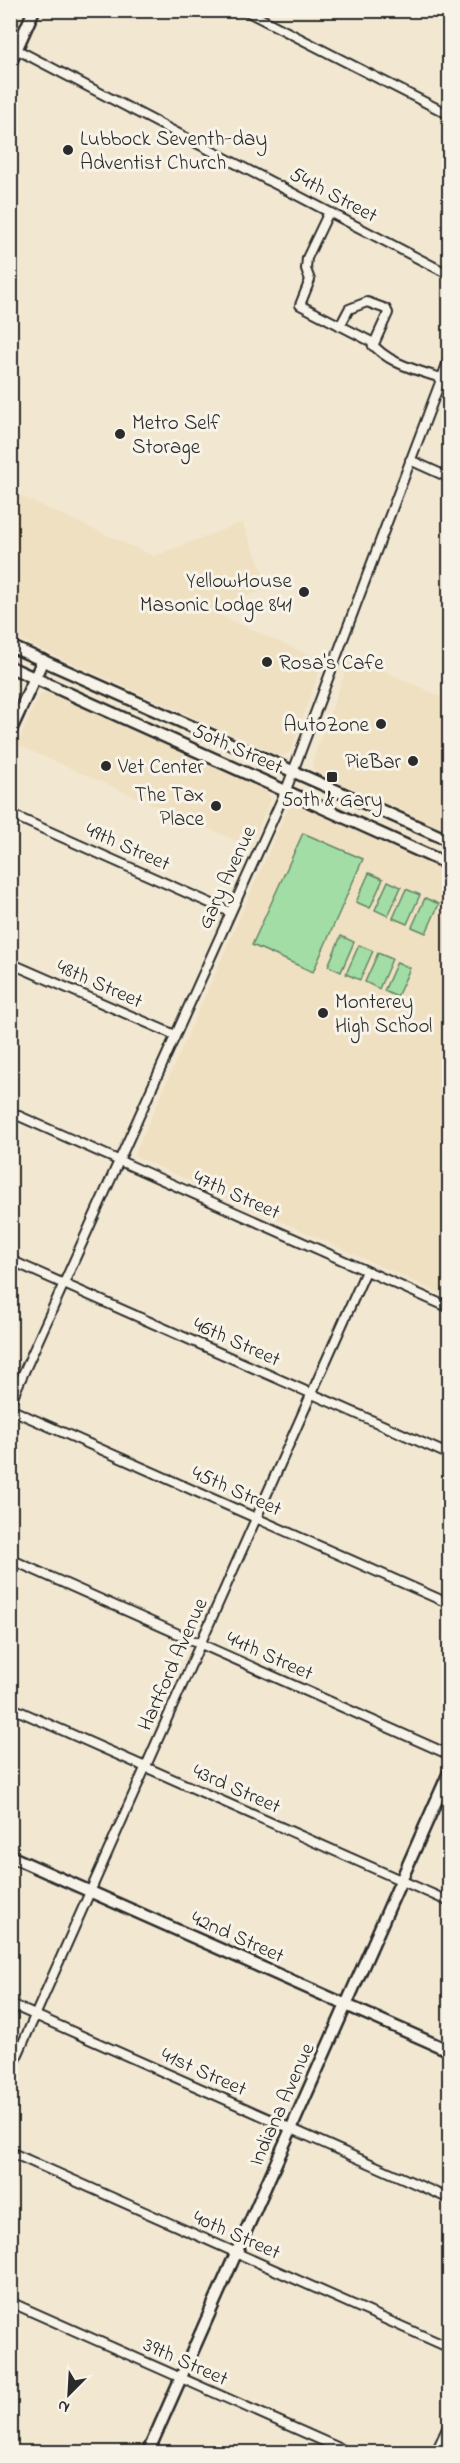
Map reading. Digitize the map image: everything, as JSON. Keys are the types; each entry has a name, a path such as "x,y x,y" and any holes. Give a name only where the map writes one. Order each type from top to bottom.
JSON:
{"main road":[{"path":"10,64 14,47 34,10"},
{"name":"50th Street","path":"10,646 450,841"},
{"path":"10,732 43,660"},
{"name":"50th Street","path":"10,668 450,865"},
{"name":"Indiana Avenue","path":"148,2452 450,1770"},
{"name":"42nd Street","path":"10,1856 450,2051"}],"street":[{"path":"244,10 450,115"},
{"name":"54th Street","path":"14,47 450,274"},
{"path":"329,212 307,258 306,268 310,280 300,305 370,341 390,360 441,378"},
{"path":"340,326 349,309 367,302 386,309 388,318 373,346"},
{"name":"Gary Avenue","path":"10,1403 294,772 450,356"},
{"path":"410,460 450,478"},
{"name":"49th Street","path":"10,814 230,912"},
{"name":"48th Street","path":"10,963 175,1035"},
{"name":"47th Street","path":"10,1112 450,1308"},
{"name":"46th Street","path":"10,1260 450,1455"},
{"name":"Hartford Avenue","path":"10,2072 366,1271"},
{"name":"45th Street","path":"10,1409 450,1605"},
{"name":"44th Street","path":"10,1559 450,1755"},
{"name":"43rd Street","path":"10,1707 450,1902"},
{"name":"41st Street","path":"10,2004 450,2199"},
{"name":"40th Street","path":"10,2152 450,2348"},
{"name":"39th Street","path":"10,2302 348,2452"},
{"path":"436,2452 450,2422"}],"shaded area":[{"path":"11,492 154,556 242,522 270,588 217,607 221,616 323,661 291,751 284,756 278,755 11,636"},
{"path":"351,656 449,700 449,832 313,769 312,761"},
{"path":"43,693 49,693 267,791 271,800 250,847 17,745 38,697"},
{"name":"Monterey High School","path":"294,805 299,805 449,873 449,1297 134,1156 287,810"}],"green space":[{"path":"303,833 363,859 313,972 252,945"},
{"path":"369,873 383,879 370,908 356,902"},
{"path":"388,881 401,887 388,916 375,910"},
{"path":"406,889 420,895 407,924 393,918"},
{"path":"425,898 439,904 426,933 412,927"},
{"path":"341,936 354,942 341,972 328,966"},
{"path":"359,945 373,951 360,980 346,974"},
{"path":"378,953 392,959 379,989 365,982"},
{"path":"397,962 410,968 397,997 384,991"}],"place":[{"name":"Lubbock Seventh-day Adventist Church","path":"68,150"},
{"name":"Metro Self Storage","path":"120,434"},
{"name":"YellowHouse Masonic Lodge 841","path":"304,592"},
{"name":"Rosa's Cafe","path":"267,662"},
{"name":"AutoZone","path":"381,724"},
{"name":"PieBar","path":"413,761"},
{"name":"Vet Center","path":"106,766"},
{"name":"50th & Gary","path":"332,777"},
{"name":"The Tax Place","path":"216,806"},
{"name":"Monterey High School","path":"323,1013"}]}
